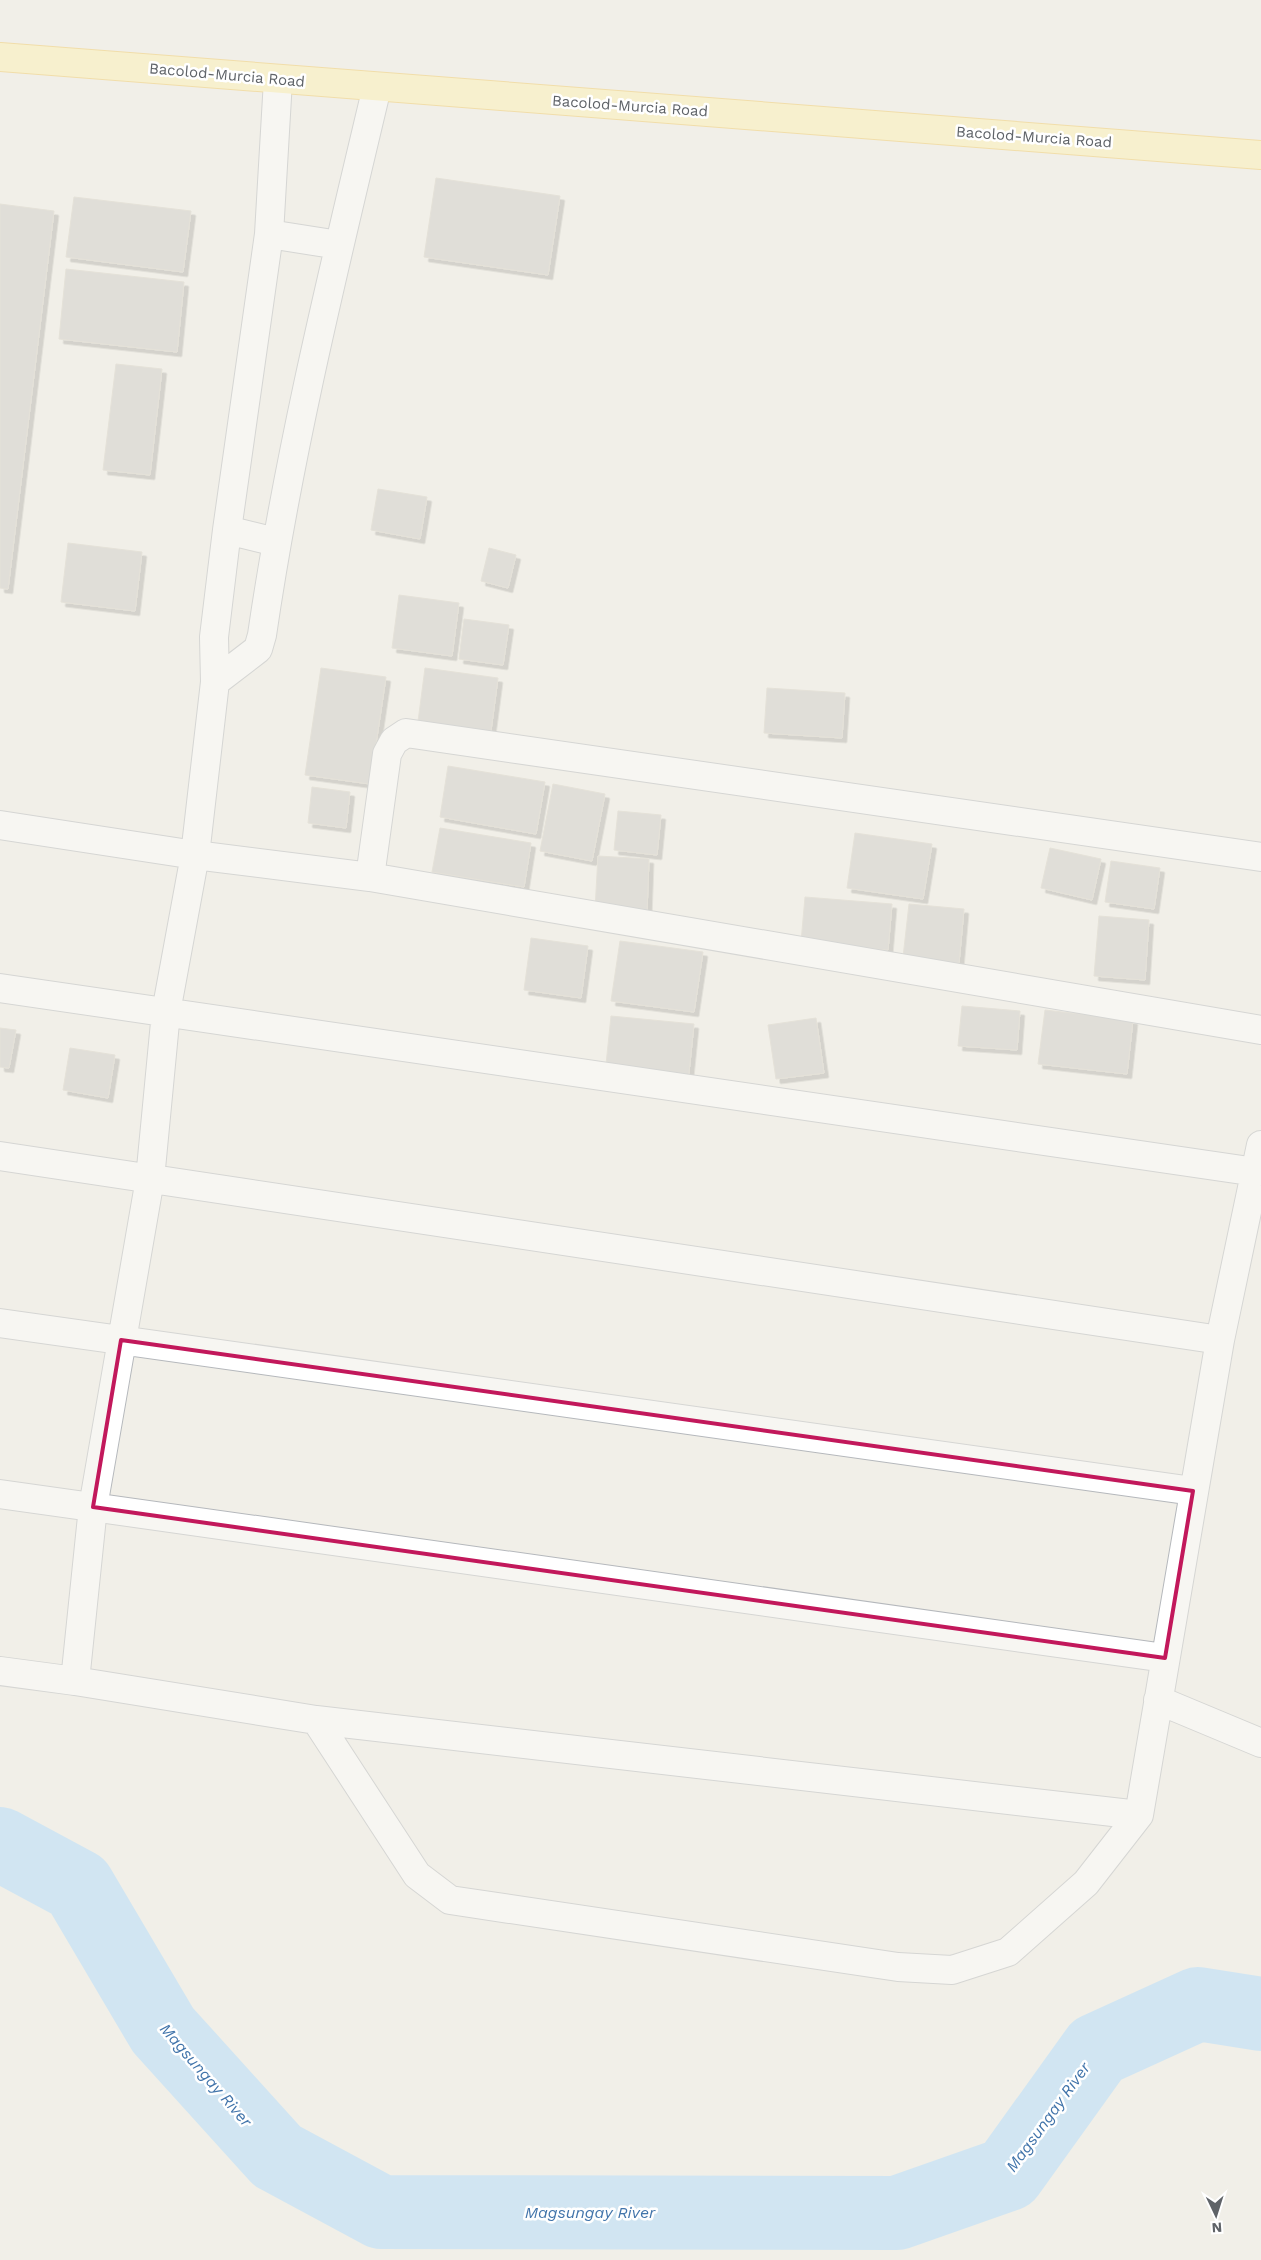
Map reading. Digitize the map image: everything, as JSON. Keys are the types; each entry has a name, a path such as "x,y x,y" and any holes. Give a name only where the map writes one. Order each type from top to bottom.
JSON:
{"main road":[{"name":"Bacolod-Murcia Road","path":"0,57 1261,155"}],"street":[{"path":"75,1681 93,1507 150,1179 166,1012 195,855 215,682 214,638 227,530 269,234 278,80"},
{"path":"215,682 258,649 262,635 276,542 339,245 377,87"},
{"path":"269,234 339,245"},
{"path":"227,530 276,542"},
{"path":"370,877 387,754 394,741 406,733 1261,857"},
{"path":"0,825 195,855 370,877 1261,1030"},
{"path":"0,988 1256,1172"},
{"path":"316,1720 418,1875 450,1900 898,1967 952,1970 1008,1952 1086,1883 1139,1816 1220,1340 1261,1145"},
{"path":"0,1156 1220,1340"},
{"path":"0,1323 1193,1491"},
{"path":"0,1494 1165,1658"},
{"path":"0,1671 75,1681 316,1720 1139,1816"},
{"path":"1158,1700 1261,1742"}],"highlighted area":[{"path":"121,1340 1193,1491 1165,1658 93,1507"}],"building":[{"path":"436,178 560,196 548,275 424,257"},
{"path":"74,197 191,211 183,272 66,257"},
{"path":"0,204 54,211 8,589 0,588"},
{"path":"66,269 184,282 177,352 59,339"},
{"path":"116,364 162,369 150,475 103,470"},
{"path":"378,489 427,497 420,539 371,530"},
{"path":"68,543 142,552 135,611 61,602"},
{"path":"489,548 516,555 508,588 481,581"},
{"path":"399,595 459,603 452,656 392,648"},
{"path":"464,619 509,625 503,665 459,659"},
{"path":"321,668 386,677 370,784 305,775"},
{"path":"425,668 498,678 490,738 417,729"},
{"path":"767,688 845,693 842,738 764,733"},
{"path":"448,766 545,782 536,834 440,817"},
{"path":"553,784 605,794 592,861 540,851"},
{"path":"312,787 350,792 346,828 308,823"},
{"path":"618,811 661,815 657,855 614,850"},
{"path":"440,828 531,843 524,887 432,872"},
{"path":"855,833 932,844 923,899 847,888"},
{"path":"1050,848 1101,859 1092,900 1041,888"},
{"path":"598,856 649,859 647,912 595,909"},
{"path":"1111,861 1160,868 1154,909 1105,902"},
{"path":"805,897 892,904 888,950 801,942"},
{"path":"909,904 964,909 959,963 903,957"},
{"path":"1099,916 1149,920 1145,980 1094,976"},
{"path":"531,938 588,946 581,998 524,990"},
{"path":"620,941 703,952 694,1012 611,1001"},
{"path":"962,1006 1020,1011 1017,1050 958,1046"},
{"path":"1045,1010 1133,1020 1127,1074 1038,1064"},
{"path":"611,1016 694,1024 688,1082 605,1074"},
{"path":"816,1018 824,1073 776,1079 768,1025"},
{"path":"0,1028 16,1030 9,1068 0,1067"},
{"path":"70,1048 115,1055 108,1098 63,1090"}],"waterway":[{"name":"Magsungay River","path":"0,1844 78,1886 163,2030 277,2156 381,2212 897,2213 1008,2174 1097,2050 1198,2004 1261,2014"}]}
